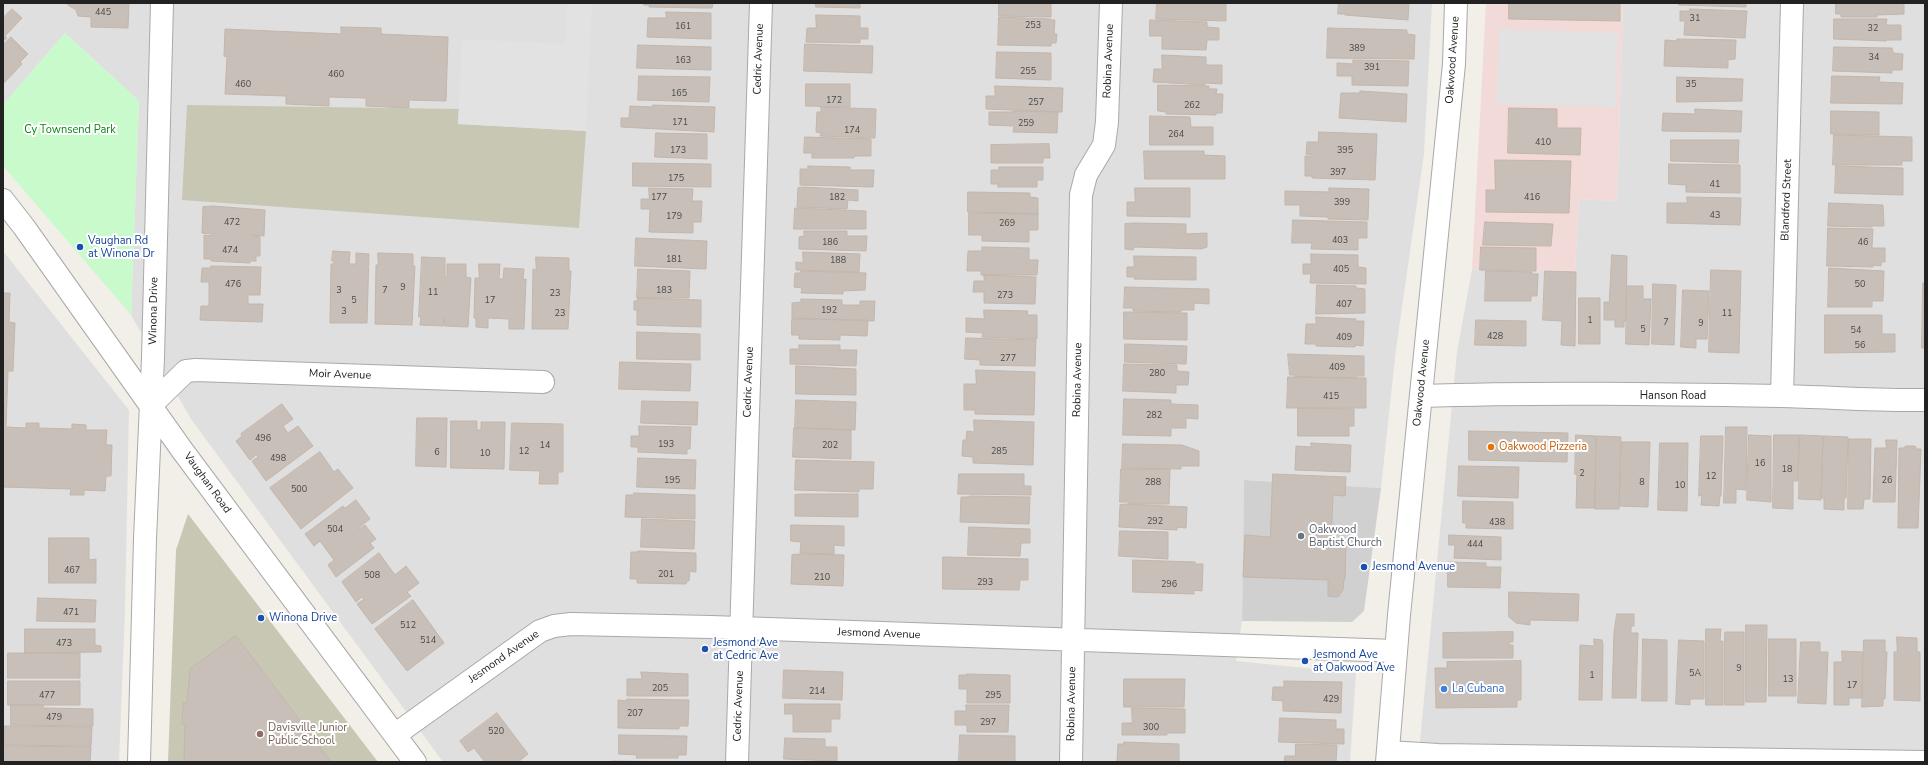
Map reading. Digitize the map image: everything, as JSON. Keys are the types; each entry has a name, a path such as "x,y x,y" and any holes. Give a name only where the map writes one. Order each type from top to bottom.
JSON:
{"street":[{"name":"Winona Drive","path":"139,762 162,3"},
{"name":"Cedric Avenue","path":"737,762 761,3"},
{"name":"Robina Avenue","path":"1071,762 1082,195 1086,175 1104,145 1107,122 1111,3"},
{"name":"Oakwood Avenue","path":"1388,757 1396,651 1454,64 1456,3"},
{"name":"Blandford Street","path":"1782,396 1792,3"},
{"name":"Vaughan Road","path":"3,200 257,552 416,762"},
{"name":"Moir Avenue","path":"151,405 186,371 196,370 543,382"},
{"name":"Hanson Road","path":"1421,396 1481,394 1782,396 1879,401 1925,400"},
{"name":"Jesmond Avenue","path":"396,734 540,631 554,626 571,624 741,628 1074,641 1396,651"},
{"path":"1388,757 1438,755 1925,762"}],"shaded area":[{"path":"3,3 1432,3 1424,154 1396,349 1381,488 1244,480 1242,621 1236,661 1356,673 1350,762 443,762 191,419 131,315 139,101 65,33 3,105"},
{"path":"567,3 592,3 586,131 458,124 462,39 565,44"},
{"path":"1486,3 1623,3 1617,201 1579,199 1575,271 1472,269"},
{"path":"1623,3 1925,3 1925,762 1418,762 1457,352 1472,269 1575,271 1579,199 1617,201"},
{"path":"1499,29 1618,33 1616,107 1497,104"},
{"path":"187,105 459,109 458,124 586,131 579,228 182,200"},
{"path":"3,251 129,410 125,610 119,762 3,762"},
{"path":"1244,480 1381,488 1364,611 1352,622 1242,621"},
{"path":"188,514 378,762 168,762 176,550"}],"green space":[{"name":"Cy Townsend Park","path":"65,33 139,101 131,315 3,166 3,105"}],"building":[{"path":"68,3 129,3 128,28 91,27 91,17 78,16 76,10 68,5"},
{"path":"644,3 713,3 712,8 703,8 649,7 649,5 644,5"},
{"path":"816,3 860,3 860,8 816,7"},
{"path":"999,3 1051,3 1051,17 999,16"},
{"path":"1157,3 1226,3 1226,21 1156,19"},
{"path":"1339,3 1409,3 1408,20 1338,14"},
{"path":"1509,3 1620,3 1620,21 1509,19"},
{"path":"1679,3 1746,3 1746,7 1679,5"},
{"path":"1836,3 1904,3 1904,14 1877,15 1877,17 1841,17 1841,14 1836,14"},
{"path":"12,9 22,18 5,36 7,38 3,41 3,18"},
{"path":"1690,9 1747,11 1745,38 1684,35 1685,21 1680,21 1680,11 1689,11"},
{"path":"666,12 711,13 711,39 647,37 648,18 666,18"},
{"path":"816,15 860,16 860,28 868,28 868,39 860,39 860,43 806,42 807,28 816,28"},
{"path":"999,17 1055,20 1054,34 1057,34 1056,43 1051,43 1051,46 998,45"},
{"path":"1834,19 1887,19 1886,25 1901,25 1901,40 1886,41 1834,39"},
{"path":"1150,20 1207,22 1207,27 1219,28 1219,40 1207,40 1206,50 1162,49 1162,36 1150,36"},
{"path":"341,27 381,28 381,34 448,37 446,101 409,100 409,108 366,106 366,98 329,97 329,106 286,104 286,96 225,94 227,57 224,56 225,29 341,34"},
{"path":"1328,28 1407,30 1407,34 1415,35 1414,59 1327,58"},
{"path":"11,37 28,54 20,62 22,64 3,84 3,45"},
{"path":"1677,39 1736,40 1735,59 1728,60 1728,68 1664,66 1665,40 1678,41"},
{"path":"805,44 873,46 872,73 804,71"},
{"path":"638,45 711,47 711,70 637,68"},
{"path":"1834,47 1892,48 1893,53 1903,54 1902,70 1892,70 1892,73 1833,71"},
{"path":"997,52 1051,53 1051,80 996,78"},
{"path":"1162,55 1206,57 1206,65 1222,65 1222,84 1205,83 1205,85 1153,82 1154,69 1162,69"},
{"path":"1353,60 1409,61 1408,86 1352,85 1352,76 1337,76 1337,63 1353,64"},
{"path":"639,76 710,77 709,102 638,100"},
{"path":"1832,76 1880,77 1879,82 1903,83 1902,104 1831,103"},
{"path":"1677,77 1743,79 1742,101 1677,102"},
{"path":"806,84 850,84 850,107 806,106"},
{"path":"1158,85 1209,86 1209,89 1217,89 1216,94 1223,94 1222,113 1216,113 1216,115 1166,114 1166,112 1158,111"},
{"path":"995,86 1063,88 1062,112 986,109 986,96 995,96"},
{"path":"1360,91 1407,94 1406,122 1339,118 1341,93 1360,93"},
{"path":"653,105 715,107 714,132 621,127 621,118 629,118 630,106 653,107"},
{"path":"821,107 876,109 875,138 820,136 821,133 816,132 817,112 821,112"},
{"path":"1509,108 1557,109 1557,128 1581,128 1580,155 1508,153"},
{"path":"1695,109 1742,111 1741,132 1662,131 1663,113 1695,114"},
{"path":"1831,111 1879,112 1879,135 1831,134"},
{"path":"989,112 1058,112 1057,133 1013,132 1014,126 989,125"},
{"path":"1150,116 1190,117 1191,127 1213,127 1213,145 1150,145"},
{"path":"1319,132 1377,134 1375,180 1312,178 1312,176 1305,176 1305,156 1313,156 1306,154 1307,142 1318,142"},
{"path":"656,133 707,134 707,159 655,157"},
{"path":"1834,135 1912,137 1912,161 1902,161 1902,165 1833,165"},
{"path":"805,137 871,139 871,156 854,156 854,158 812,158 812,153 804,153"},
{"path":"1671,140 1739,140 1738,163 1671,161"},
{"path":"1049,144 1050,158 1043,158 1043,163 991,163 991,145"},
{"path":"1144,151 1204,151 1204,155 1225,156 1225,179 1145,179"},
{"path":"1495,160 1571,161 1569,213 1486,212 1486,190 1495,190"},
{"path":"633,163 711,164 711,187 633,186"},
{"path":"1669,164 1740,165 1740,193 1686,192 1686,185 1669,184"},
{"path":"808,166 850,167 850,170 874,170 873,187 800,185 800,169 808,169"},
{"path":"1836,166 1903,168 1903,195 1835,193"},
{"path":"999,167 1043,167 1043,180 1037,180 1037,187 998,187 998,184 991,184 991,170 999,170"},
{"path":"649,188 693,189 692,201 702,201 701,222 693,222 693,233 649,232 650,209 641,209 641,199 649,199"},
{"path":"798,188 858,190 858,201 848,200 847,209 797,207"},
{"path":"1135,188 1190,188 1190,217 1127,216 1127,202 1135,202"},
{"path":"1329,188 1369,189 1368,220 1328,219 1328,217 1300,216 1300,205 1285,205 1285,191 1329,192"},
{"path":"968,192 1030,193 1030,197 1038,198 1038,214 968,212"},
{"path":"1687,197 1741,198 1740,225 1667,223 1667,203 1687,203"},
{"path":"1829,203 1883,205 1884,226 1828,226"},
{"path":"213,206 265,210 264,236 251,235 260,237 260,256 256,256 256,261 250,261 250,263 211,261 211,259 204,259 204,235 212,236 212,234 202,233 203,207"},
{"path":"795,208 866,211 866,229 794,229"},
{"path":"969,213 1038,214 1038,230 1029,230 1029,242 982,241 982,235 969,235"},
{"path":"1293,220 1367,222 1367,238 1358,238 1358,250 1311,249 1312,243 1292,243"},
{"path":"1485,222 1553,224 1551,246 1483,245"},
{"path":"1125,224 1186,224 1186,234 1207,233 1207,247 1201,249 1134,247 1133,250 1125,249"},
{"path":"1828,228 1873,229 1872,248 1885,248 1885,262 1881,262 1881,266 1873,265 1873,267 1827,266"},
{"path":"804,231 847,231 847,236 867,236 866,251 799,249 799,237 804,236"},
{"path":"636,238 707,241 706,269 635,266"},
{"path":"982,247 1029,248 1029,260 1038,260 1037,275 981,275 981,271 967,271 968,251 982,251"},
{"path":"1481,247 1536,248 1536,271 1480,270"},
{"path":"333,251 350,252 349,264 356,264 356,253 369,254 367,323 330,323 331,264 334,264 334,261 332,261"},
{"path":"803,252 860,254 859,272 796,270 796,262 803,263"},
{"path":"378,253 413,254 413,266 415,266 412,325 375,324 376,265 378,265"},
{"path":"1311,254 1358,255 1358,267 1366,268 1366,284 1310,283 1311,274 1303,274 1303,264 1311,264"},
{"path":"1612,255 1627,256 1626,321 1624,321 1624,327 1615,327 1615,320 1604,320 1604,302 1609,302"},
{"path":"1134,256 1196,257 1196,280 1134,279 1135,277 1127,277 1127,267 1134,267"},
{"path":"422,257 445,258 445,277 447,277 447,264 466,264 466,277 471,278 468,327 445,326 444,318 444,326 420,325 421,317 419,317"},
{"path":"536,257 569,258 569,271 571,271 568,329 532,329 533,269 536,270"},
{"path":"479,264 500,264 499,279 503,279 504,268 524,269 523,280 526,279 524,329 509,329 509,319 488,318 488,328 476,327 476,318 474,318 475,278 479,278"},
{"path":"211,266 261,267 260,295 248,295 248,304 263,304 262,322 200,320 201,306 209,306 209,282 201,282 202,268 211,268"},
{"path":"1829,268 1884,271 1883,301 1872,301 1872,307 1828,307"},
{"path":"638,269 690,271 689,298 637,298"},
{"path":"1711,270 1741,271 1739,353 1709,352"},
{"path":"801,271 866,273 865,290 843,291 843,294 801,293 802,288 794,287 795,273 801,273"},
{"path":"1486,271 1532,272 1532,274 1538,274 1537,296 1531,296 1531,301 1485,301"},
{"path":"1545,271 1576,272 1575,346 1561,345 1562,321 1543,320"},
{"path":"984,275 1036,277 1035,304 984,303 984,292 973,292 974,281 984,281"},
{"path":"1923,283 1925,283 1925,348 1922,348"},
{"path":"1653,284 1676,285 1674,345 1652,344"},
{"path":"1317,285 1356,286 1356,288 1365,289 1365,313 1316,314"},
{"path":"1627,286 1643,286 1643,299 1651,299 1649,345 1626,344"},
{"path":"1125,287 1209,289 1209,304 1194,303 1194,310 1181,310 1181,312 1133,311 1133,308 1124,308"},
{"path":"1683,290 1709,291 1707,339 1696,339 1696,348 1681,347"},
{"path":"3,293 10,293 9,322 15,323 13,371 8,371 6,427 26,428 26,423 39,423 39,428 72,429 72,424 86,425 86,430 107,430 106,445 112,445 111,476 106,476 105,491 84,490 84,495 70,495 71,489 3,487"},
{"path":"638,298 701,300 701,327 637,325 637,310 634,310 634,301 637,301"},
{"path":"1579,298 1600,298 1600,344 1579,344"},
{"path":"801,299 842,300 842,305 860,305 860,301 875,301 874,321 792,318 792,303 801,302"},
{"path":"984,310 1028,311 1027,315 1037,315 1037,339 982,337 983,333 966,332 966,318 984,319"},
{"path":"1124,312 1187,313 1187,340 1124,339"},
{"path":"1825,315 1882,315 1882,334 1895,334 1895,352 1825,353"},
{"path":"1316,317 1356,319 1356,321 1364,321 1363,346 1316,346 1316,344 1305,344 1306,324 1316,324"},
{"path":"792,319 868,320 867,336 840,335 840,340 799,339 799,335 792,335"},
{"path":"1476,320 1526,321 1526,346 1475,345"},
{"path":"637,332 700,334 700,360 637,359"},
{"path":"966,338 1036,340 1035,366 980,365 980,360 965,359"},
{"path":"1125,344 1187,346 1186,364 1125,362"},
{"path":"799,345 840,345 840,350 857,350 856,366 790,364 790,349 799,349"},
{"path":"1288,354 1364,356 1364,376 1356,376 1356,378 1295,377 1295,375 1290,375"},
{"path":"620,362 691,364 690,391 619,389"},
{"path":"1124,364 1177,365 1177,371 1189,372 1188,385 1176,385 1176,393 1123,391"},
{"path":"796,366 856,369 856,395 796,394"},
{"path":"976,370 1035,372 1034,415 975,414 975,410 964,410 964,384 976,384"},
{"path":"1288,377 1366,378 1366,408 1287,408"},
{"path":"1124,399 1171,400 1171,404 1198,405 1198,419 1186,418 1186,428 1171,428 1171,436 1123,435"},
{"path":"796,400 856,402 855,430 795,428"},
{"path":"642,401 698,402 697,425 641,423"},
{"path":"282,404 293,419 283,426 288,433 298,426 313,446 266,481 252,461 258,457 256,455 250,460 236,441 242,436 241,434"},
{"path":"1298,408 1354,409 1354,426 1349,426 1349,436 1298,436"},
{"path":"417,418 447,418 446,467 416,466"},
{"path":"974,420 1034,422 1033,465 973,463 973,457 962,456 963,440 966,440 967,431 974,432"},
{"path":"451,421 477,421 477,430 481,430 481,422 505,422 504,469 451,468"},
{"path":"512,423 563,424 563,472 558,472 558,484 539,484 540,471 510,470"},
{"path":"639,426 691,427 690,449 687,449 687,454 638,452 638,447 631,447 631,436 639,436"},
{"path":"1726,427 1747,427 1746,490 1736,489 1736,503 1724,503"},
{"path":"794,428 851,430 851,459 793,457"},
{"path":"1469,431 1568,433 1567,462 1469,460"},
{"path":"1576,435 1596,436 1595,508 1576,508"},
{"path":"1749,435 1771,436 1771,502 1747,500"},
{"path":"1774,435 1799,435 1798,481 1793,481 1793,509 1773,508"},
{"path":"1800,435 1823,436 1821,500 1799,499"},
{"path":"1597,436 1621,437 1619,509 1595,509"},
{"path":"1701,436 1723,436 1721,496 1719,506 1701,505 1702,495 1699,496"},
{"path":"1824,436 1848,437 1846,498 1844,498 1844,510 1824,509 1824,498 1822,498"},
{"path":"1849,439 1871,439 1870,499 1864,499 1863,509 1848,509"},
{"path":"1886,440 1897,440 1895,502 1873,502 1875,448 1886,448"},
{"path":"1622,442 1650,442 1648,507 1620,506"},
{"path":"1311,443 1351,445 1350,472 1295,470 1296,446 1311,447"},
{"path":"1660,443 1688,443 1687,511 1658,510"},
{"path":"1123,444 1182,445 1199,451 1199,466 1181,466 1181,469 1122,468"},
{"path":"1915,446 1917,449 1921,449 1918,528 1898,528 1899,448"},
{"path":"320,452 334,472 338,469 353,488 301,529 270,488"},
{"path":"638,458 696,460 695,489 637,487"},
{"path":"796,460 874,462 873,489 859,489 859,492 795,490"},
{"path":"1459,466 1519,467 1518,498 1458,496"},
{"path":"1121,469 1170,469 1169,504 1129,504 1129,502 1120,502"},
{"path":"959,474 1024,474 1024,486 1031,486 1031,495 958,494"},
{"name":"Oakwood Baptist Church","path":"1273,474 1346,477 1345,496 1333,495 1331,544 1346,544 1345,579 1343,590 1338,597 1328,596 1328,580 1243,577 1245,535 1270,537"},
{"path":"634,493 695,495 695,519 625,517 626,495 634,495"},
{"path":"858,494 858,517 795,516 795,495"},
{"path":"961,497 1030,497 1029,524 960,522"},
{"path":"356,500 370,519 358,528 359,529 365,525 376,539 370,543 374,548 336,577 328,565 334,560 320,541 314,546 305,534 343,506 345,508"},
{"path":"1463,501 1513,502 1513,529 1466,528 1466,523 1463,523"},
{"path":"1120,505 1187,507 1186,528 1177,527 1177,530 1119,527"},
{"path":"642,519 695,521 694,549 641,547"},
{"path":"791,525 844,526 844,546 834,545 834,554 800,553 801,542 791,541"},
{"path":"969,527 1030,529 1030,543 1021,543 1020,556 968,555"},
{"path":"1120,531 1168,532 1168,559 1119,556"},
{"path":"1449,535 1501,537 1501,560 1454,558 1455,545 1449,545"},
{"path":"49,538 89,538 89,560 96,559 96,583 49,583"},
{"path":"631,552 696,553 696,572 690,571 689,581 687,581 686,584 637,583 637,579 630,579"},
{"path":"379,553 395,575 406,566 419,583 407,592 411,596 372,624 357,604 364,599 362,597 356,602 342,582"},
{"path":"792,555 844,555 843,586 791,584"},
{"path":"943,557 1028,559 1028,580 1020,580 1019,590 943,589"},
{"path":"1133,560 1195,562 1195,564 1203,564 1202,591 1194,590 1194,594 1133,592"},
{"path":"1448,562 1486,563 1486,567 1501,567 1500,588 1448,587"},
{"path":"1509,592 1579,594 1578,621 1530,620 1530,625 1516,623 1509,617"},
{"path":"38,598 96,600 95,622 37,621"},
{"path":"413,600 444,643 407,671 375,629"},
{"path":"1617,614 1634,614 1634,626 1631,626 1631,633 1638,633 1636,698 1612,698 1614,633"},
{"path":"1746,625 1767,625 1766,702 1746,702"},
{"path":"25,629 95,629 95,645 101,646 101,652 25,653"},
{"path":"1706,629 1721,629 1720,641 1723,641 1723,705 1706,705"},
{"path":"1513,632 1513,642 1509,642 1509,645 1513,645 1513,658 1443,658 1443,633"},
{"path":"1725,632 1744,632 1744,705 1725,705"},
{"path":"236,636 331,762 264,762 261,759 261,762 184,762 185,724 182,724 183,703 187,703 190,669"},
{"path":"1897,637 1917,638 1917,652 1920,652 1920,701 1894,700 1894,652 1897,652"},
{"path":"1594,639 1602,640 1603,645 1602,700 1579,700 1580,645 1594,646"},
{"path":"1643,639 1667,640 1667,701 1642,701"},
{"path":"1769,639 1796,639 1796,696 1769,696"},
{"path":"1679,640 1704,641 1704,699 1690,699 1690,705 1676,704"},
{"path":"1864,640 1885,640 1885,652 1887,652 1885,699 1883,699 1883,706 1862,707"},
{"path":"1801,642 1820,642 1820,652 1828,652 1826,704 1798,703"},
{"path":"1842,651 1863,652 1862,698 1849,698 1849,705 1834,705 1834,662 1842,662"},
{"path":"8,653 80,653 80,678 8,678"},
{"path":"1521,661 1521,700 1517,700 1517,707 1436,708 1435,668 1447,668 1447,662"},
{"path":"784,670 843,672 842,700 783,698"},
{"path":"641,672 688,674 688,696 627,696 627,679 642,679"},
{"path":"959,675 1010,675 1010,703 967,703 967,689 959,689"},
{"path":"1124,679 1185,679 1184,707 1124,707"},
{"path":"8,681 80,681 80,705 8,705"},
{"path":"1284,681 1342,682 1341,713 1283,711 1283,701 1272,700 1273,687 1284,687"},
{"path":"627,699 689,700 688,726 679,726 679,729 618,728 618,700 627,701"},
{"path":"785,704 840,704 840,719 831,719 831,732 793,732 793,714 785,714"},
{"path":"11,705 43,705 43,708 93,709 93,726 11,725"},
{"path":"966,705 1009,705 1008,732 967,732 967,725 955,725 955,711 966,711"},
{"path":"1132,708 1185,709 1185,733 1167,733 1167,735 1122,735 1122,723 1132,723"},
{"path":"497,713 528,754 518,762 485,762 474,748 468,752 460,741"},
{"path":"1280,718 1336,720 1336,729 1344,729 1344,744 1279,742"},
{"path":"5,726 92,727 91,746 5,745"},
{"path":"619,735 687,736 686,755 678,755 678,758 636,758 637,755 619,754"},
{"path":"960,735 1015,736 1015,762 959,762"},
{"path":"785,738 825,739 825,747 837,747 837,761 784,759"},
{"path":"1124,742 1179,744 1179,762 1117,762 1118,744 1124,744"},
{"path":"1296,744 1337,745 1336,762 1284,762 1285,756 1295,756"},
{"path":"3,746 91,747 90,762 3,762"},
{"path":"612,761 677,762 612,762"}],"place":[{"name":"Vaughan Rd at Winona Dr","path":"80,247"},
{"name":"Oakwood Pizzeria","path":"1491,447"},
{"name":"Oakwood Baptist Church","path":"1301,536"},
{"name":"Jesmond Avenue","path":"1364,567"},
{"name":"Winona Drive","path":"261,618"},
{"name":"Jesmond Ave at Cedric Ave","path":"705,649"},
{"name":"Jesmond Ave at Oakwood Ave","path":"1305,661"},
{"name":"La Cubana","path":"1444,689"},
{"name":"Davisville Junior Public School","path":"260,734"}]}
